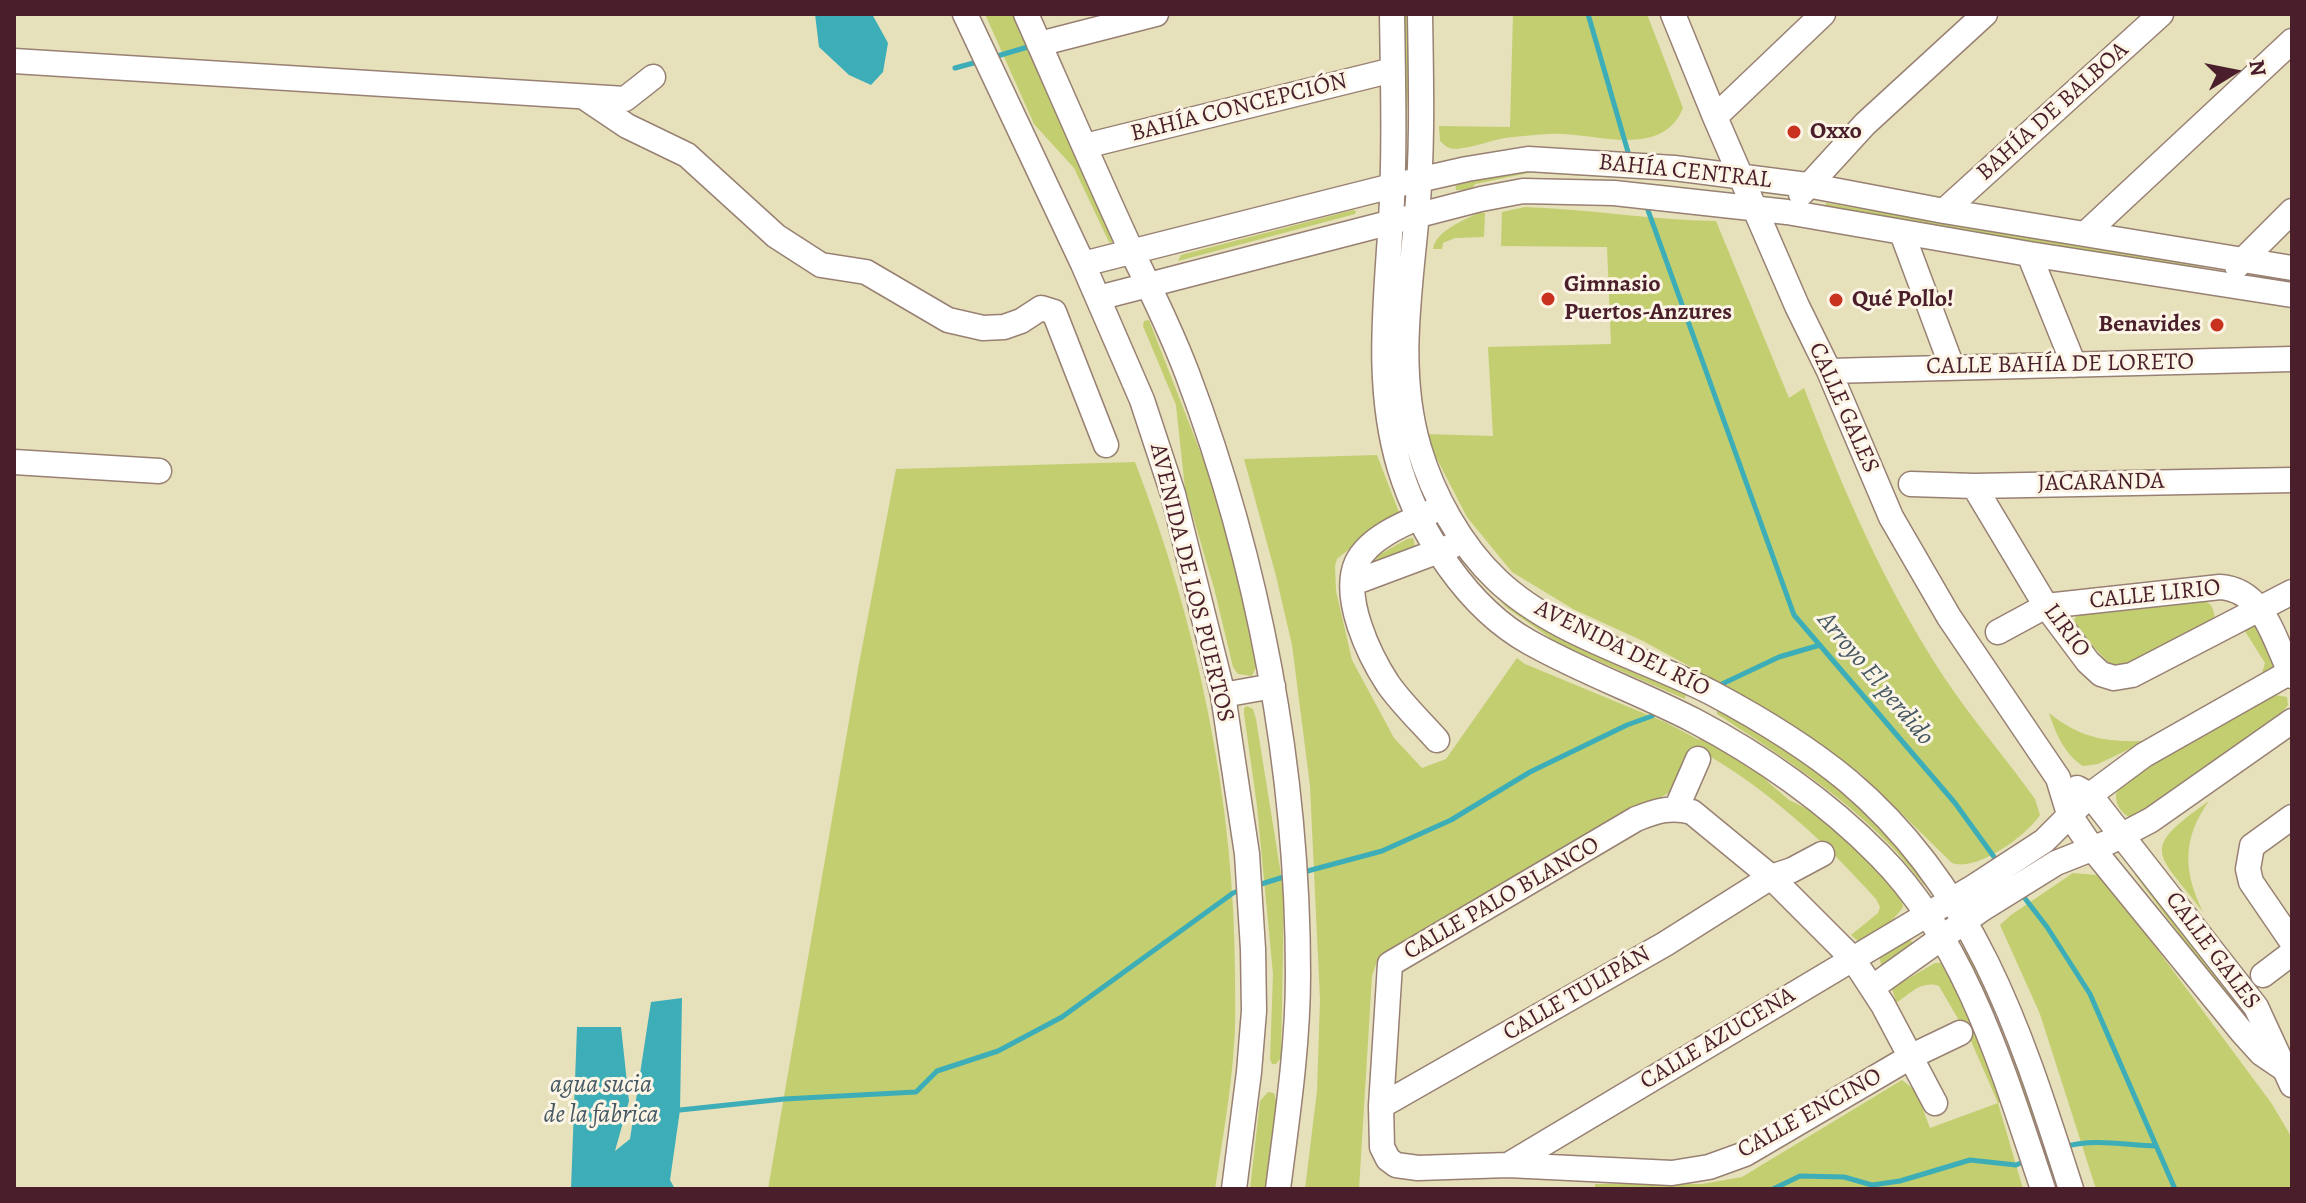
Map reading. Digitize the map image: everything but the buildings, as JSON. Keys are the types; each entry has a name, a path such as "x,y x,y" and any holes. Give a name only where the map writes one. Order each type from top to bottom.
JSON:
{"street":[{"name":"AVENIDA DE LOS PUERTOS","path":"965,14 1083,264 1156,439 1173,494 1223,695 1248,877 1254,1011 1234,1189"},
{"path":"1026,14 1187,371 1220,468 1248,567 1273,686 1292,841 1298,976 1291,1080 1278,1189"},
{"path":"1039,44 1156,14"},
{"name":"AVENIDA DEL RÍO","path":"1392,14 1392,186 1385,283 1384,359 1387,405 1412,466 1465,541 1497,579 1551,617 1711,693 1808,750 1849,782 1903,833 1953,899"},
{"name":"AVENIDA DEL RÍO","path":"1420,14 1419,180 1406,345 1412,466 1419,517 1437,551 1481,605 1526,641 1698,723 1786,778 1838,817 1881,857 1928,914 1992,1039 2043,1189"},
{"name":"CALLE GALES","path":"1673,14 1715,117 1891,517 1949,617 2058,778 2069,814 2092,848 2242,1032 2288,1076"},
{"path":"1715,117 1823,14"},
{"path":"1787,212 1807,185 1865,124 1985,14"},
{"name":"BAHÍA DE BALBOA","path":"1944,211 2161,14"},
{"path":"2085,234 2292,41"},
{"path":"14,61 625,99 653,77"},
{"name":"BAHÍA CONCEPCIÓN","path":"1085,146 1393,70"},
{"path":"584,97 627,126 687,155 776,236 821,265 866,272 948,320 983,328 1004,327 1021,321 1041,308 1054,312 1106,445"},
{"name":"BAHÍA CENTRAL","path":"1083,264 1392,186 1528,159 1674,168 1807,185 1944,211 2292,268"},
{"path":"1607,193 1608,164"},
{"name":"BAHÍA CENTRAL","path":"1098,298 1481,199 1523,191 1607,193 1787,212 2292,295"},
{"path":"2220,284 2292,211"},
{"path":"1902,233 1952,367"},
{"path":"2029,254 2074,365"},
{"name":"CALLE BAHÍA DE LORETO","path":"1829,371 2292,359"},
{"path":"14,462 159,471"},
{"name":"JACARANDA","path":"1911,484 1974,486 2292,480"},
{"name":"LIRIO","path":"1974,486 2046,606 2088,662 2101,674 2114,678 2132,675 2292,593"},
{"path":"1437,740 1389,685 1368,648 1355,612 1353,583 1357,563 1379,538 1443,507"},
{"path":"1353,583 1465,541"},
{"name":"CALLE LIRIO","path":"1998,632 2046,606 2220,587 2236,588 2247,594 2262,610"},
{"path":"1873,987 1942,938 2090,795 2144,755 2291,673 2262,610"},
{"path":"1223,695 1273,686"},
{"path":"1698,723 1711,693"},
{"path":"1974,905 2151,820 2292,721"},
{"path":"1698,759 1685,810 1771,877 1853,959 1873,987 1935,1103"},
{"name":"CALLE GALES","path":"2058,778 2090,795 2256,1007 2288,1076"},
{"name":"CALLE PALO BLANCO","path":"1418,1168 1396,1165 1388,1159 1382,1147 1381,1106 1390,964 1556,869 1636,819 1659,810 1685,810"},
{"path":"2292,817 2252,846 2248,869 2251,882 2292,942"},
{"name":"CALLE TULIPÁN","path":"1381,1106 1665,944 1771,877 1822,854"},
{"name":"CALLE AZUCENA","path":"1508,1165 1953,899 1974,905"},
{"path":"1974,905 2071,1189"},
{"path":"2263,975 2292,953"},
{"name":"CALLE ENCINO","path":"1418,1168 1508,1165 1672,1173 1709,1167 1745,1154 1912,1056 1960,1033"},
{"path":"1249,1072 1291,1080"},
{"path":"2027,1143 2053,1133"}],"green space":[{"path":"985,14 1014,14 1112,233 1112,243 1074,168 1034,124"},
{"path":"1405,14 1412,14 1405,149"},
{"path":"1513,14 1647,14 1683,108 1673,124 1659,134 1642,139 1548,134 1505,138 1462,148 1447,147 1440,141 1439,126 1510,127"},
{"path":"1533,165 1593,172 1584,176 1533,172 1475,184 1471,190 1456,190 1455,179"},
{"path":"1826,203 2203,267 2209,271 2202,273 1828,208"},
{"path":"1525,207 1716,221 1789,398 1804,388 1853,508 1890,585 1957,696 2035,799 2040,815 2013,842 1974,862 1952,863 1858,771 1722,684 1643,641 1573,609 1512,572 1467,517 1424,434 1493,436 1488,347 1611,344 1607,247 1501,246 1502,212"},
{"path":"1353,210 1355,214 1178,261 1181,255"},
{"path":"1480,212 1485,213 1484,237 1455,238 1443,243 1442,249 1433,249 1445,231"},
{"path":"1149,320 1212,482 1248,618 1257,665 1252,676 1238,674 1233,667 1185,489 1176,405 1143,326 1144,321"},
{"path":"1377,455 1400,515 1393,525 1354,545 1337,559 1336,591 1352,660 1394,738 1422,768 1446,759 1517,658 1665,722 1699,740 1703,732 1742,754 1789,800 1828,819 1901,895 1903,907 1884,928 1859,942 1851,935 1878,913 1880,907 1876,899 1792,816 1745,779 1695,748 1672,791 1377,961 1372,976 1359,1189 1305,1189 1317,1091 1320,1000 1310,786 1292,645 1244,459"},
{"path":"1135,462 1177,587 1194,650 1209,715 1228,846 1233,912 1235,1028 1229,1099 1215,1189 768,1189 858,669 896,469"},
{"path":"1413,538 1415,546 1375,564 1377,556"},
{"path":"1463,559 1686,692 1685,699 1559,644 1507,608"},
{"path":"2200,599 2211,606 2215,618 2124,668 2111,665 2076,629 2074,620 2080,610"},
{"path":"2255,624 2275,657 2274,666 2261,676 2265,663 2243,628"},
{"path":"2275,695 2287,697 2288,705 2280,715 2137,820 2120,809 2117,791 2125,779"},
{"path":"1247,706 1253,709 1256,719 1284,893 1281,1058 1276,1064 1272,1064 1270,1059 1273,974 1257,806 1244,714"},
{"path":"1721,708 1757,727 1862,805 1930,885 1924,885 1893,848 1849,807 1717,714"},
{"path":"2049,713 2084,734 2119,741 2146,741 2098,764 2083,766 2066,749"},
{"path":"2209,801 2194,829 2188,855 2192,883 2203,912 2166,863 2162,852 2164,842 2172,831"},
{"path":"2138,871 2268,1042 2241,1016 2135,875"},
{"path":"2073,873 2097,875 2108,883 2272,1104 2292,1138 2292,1189 2096,1189 2040,1014 2000,925"},
{"path":"1906,934 1915,946 1886,966 1881,965 1879,953"},
{"path":"1967,947 2004,1014 2040,1124 2033,1123 2004,1031 1963,948"},
{"path":"1935,963 1948,967 2007,1101 1998,1103 1971,1041 1939,986 1921,986 1896,1003 1892,988"},
{"path":"1902,1080 1916,1091 1930,1128 1998,1103 2023,1189 1595,1189 1595,1184 1702,1184 1742,1177"},
{"path":"1268,1092 1274,1093 1277,1104 1266,1189 1250,1189 1260,1101"}],"water":[{"path":"815,14 872,14 888,43 883,72 871,85 849,75 819,47"},
{"name":"agua sucia de la fabrica","path":"682,998 680,1110 670,1180 675,1189 571,1189 577,1027 621,1027 629,1101 615,1151 630,1139 651,1002"}],"waterway":[{"name":"Arroyo El perdido","path":"1588,14 1630,159"},
{"path":"994,57 1031,46"},
{"path":"955,68 981,61"},
{"name":"Arroyo El perdido","path":"1645,202 1794,615 1955,803 1997,861"},
{"path":"1722,684 1779,657 1820,645"},
{"path":"1300,873 1382,851 1451,820 1530,772 1652,716"},
{"path":"1258,885 1287,876"},
{"path":"680,1110 784,1099 916,1092 937,1071 998,1051 1062,1017 1241,890"},
{"name":"Arroyo El perdido","path":"2020,892 2047,927 2090,994 2175,1189"},
{"path":"2063,1147 2098,1142 2156,1146"},
{"path":"1773,1189 1800,1176 1844,1177 1872,1185 1900,1181 1970,1160 2016,1165 2028,1160"}],"place":[{"name":"Oxxo","path":"1794,132"},
{"name":"Gimnasio Puertos-Anzures","path":"1548,299"},
{"name":"Qué Pollo!","path":"1836,300"},
{"name":"Benavides","path":"2217,325"}]}
